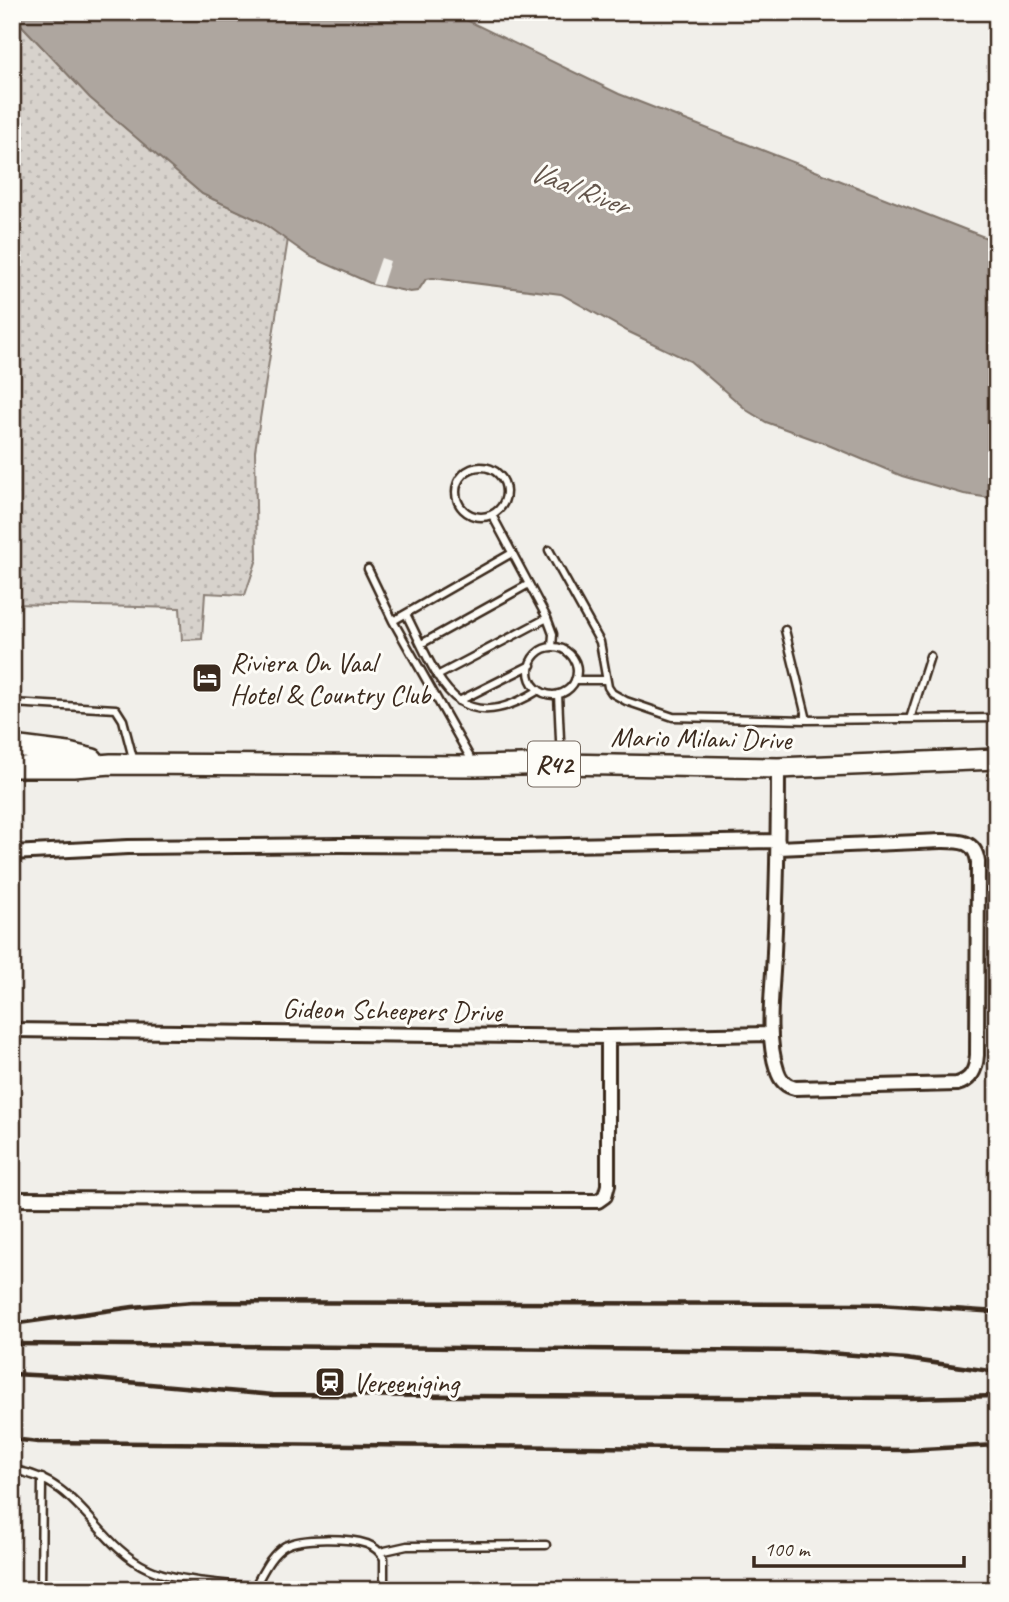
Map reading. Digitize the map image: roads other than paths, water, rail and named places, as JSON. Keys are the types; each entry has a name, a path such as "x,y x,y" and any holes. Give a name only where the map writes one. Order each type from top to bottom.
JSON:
{"main road":[{"name":"Mario Milani Drive","path":"12,746 68,753 111,764"},
{"name":"Mario Milani Drive","path":"12,767 111,764 561,764 778,768 997,759"}],"street":[{"path":"12,853 128,847 517,846 778,844 958,841 965,842 972,847 978,862 977,1059 971,1076 965,1082 792,1087 785,1084 776,1069 771,1034 778,844 778,768"},
{"name":"Gideon Scheepers Drive","path":"12,1030 608,1037 771,1034"},
{"path":"12,1199 595,1202 605,1196 608,1185 608,1037"}],"lane":[{"path":"476,467 492,469 504,481 504,504 492,515 475,517 461,507 456,491 463,475 476,467"},
{"path":"492,515 547,618 553,634 552,647"},
{"path":"549,550 600,642 605,661 605,680 612,693 673,718 997,718"},
{"path":"393,621 512,553"},
{"path":"368,569 393,621 475,766"},
{"path":"421,644 529,584"},
{"path":"406,614 438,676 459,701 472,709 498,708 519,702 539,690"},
{"path":"438,676 547,618"},
{"path":"785,630 807,720"},
{"path":"552,647 573,657 576,680 566,692 551,695 539,690 530,674 531,665 538,653 552,647"},
{"path":"910,719 930,656"},
{"path":"459,701 531,665"},
{"path":"576,680 605,680"},
{"path":"558,694 561,764"},
{"path":"12,703 102,706 116,709 123,720 134,764"},
{"path":"12,1470 42,1478 57,1487 83,1508 114,1543 150,1570 180,1578 288,1590"},
{"path":"41,1590 42,1478"},
{"path":"12,1509 12,1541"},
{"path":"255,1586 275,1554 295,1542 348,1541 367,1544 380,1552 386,1566 384,1590"},
{"path":"380,1552 407,1546 546,1545"}],"water":[{"name":"Vaal River","path":"12,12 450,12 619,94 997,242 997,499 964,494 902,476 766,422 748,411 690,361 629,332 561,294 433,278 426,279 418,291 410,292 372,284 309,256 260,221 202,194 90,98"}],"railway":[{"path":"12,1324 133,1307 193,1302 880,1304 997,1312"},
{"path":"12,1344 803,1351 906,1359 997,1372"},
{"path":"12,1374 273,1395 911,1398 997,1396"},
{"path":"12,1439 38,1442 905,1450 997,1445"}],"place":[{"name":"Riviera On Vaal Hotel & Country Club","path":"207,678"},
{"name":"Vereeniging","path":"330,1382"}]}
